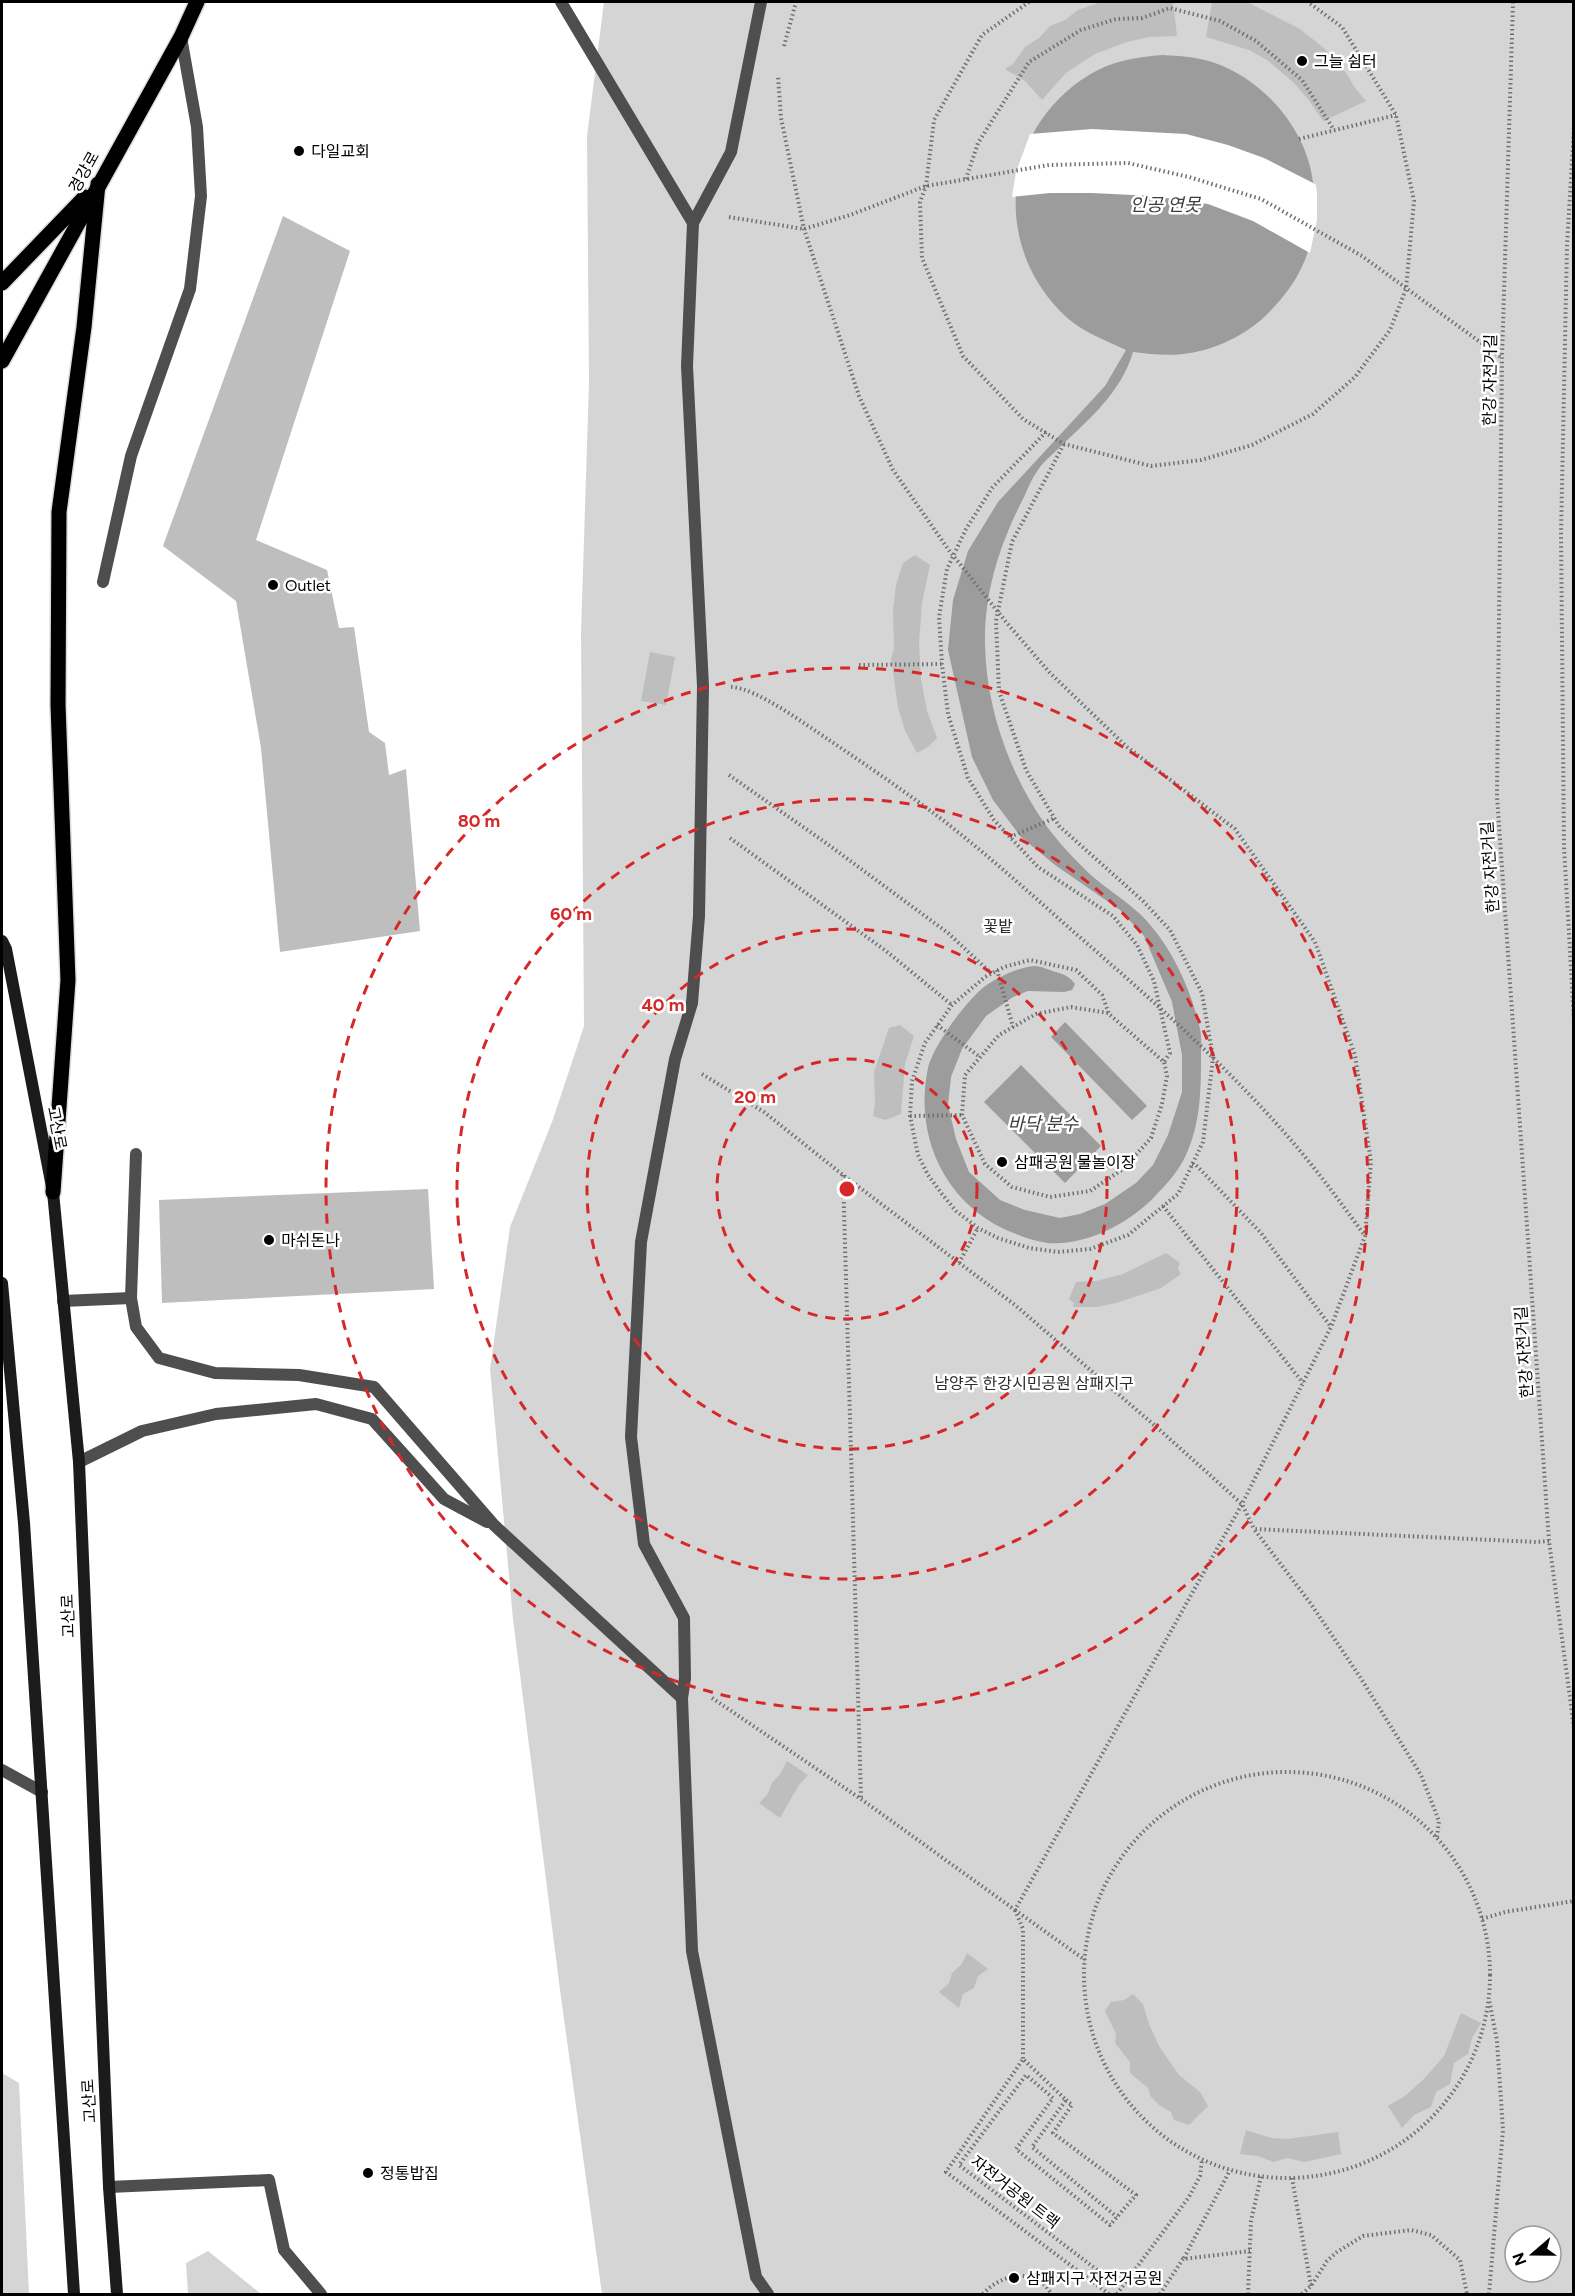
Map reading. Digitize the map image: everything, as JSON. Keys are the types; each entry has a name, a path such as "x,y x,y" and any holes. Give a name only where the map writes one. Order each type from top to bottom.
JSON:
{"main road":[{"name":"경강로","path":"2,361 181,37 197,2"},
{"path":"2,282 98,184"},
{"path":"53,1192 68,980 58,705 59,512 84,327 98,184"}],"street":[{"path":"561,2 693,223"},
{"path":"760,2 731,152 693,223 687,366 703,686 699,916 692,1003 675,1059 641,1242 631,1437 644,1544 684,1618 685,1678 682,1698 692,1951 756,2277 768,2295"},
{"path":"103,582 131,456 190,289 201,196 197,127 181,37"},
{"name":"고산로","path":"2,941 6,949 53,1192 78,1461 109,2187 117,2295"},
{"path":"136,1154 131,1298 136,1327 159,1358 214,1373 299,1375 374,1387 494,1525 682,1698"},
{"name":"고산로","path":"2,1283 6,1375 24,1524 74,2295"},
{"path":"63,1301 131,1298"},
{"path":"78,1461 142,1431 216,1414 316,1404 372,1419 444,1499 494,1525"},
{"path":"2,1770 42,1792"},
{"path":"109,2187 269,2180 284,2250 321,2295"}],"path":[{"path":"781,56 796,2"},
{"path":"1029,2 982,35 934,120 926,186 920,202 922,258 963,356 1023,419 1064,444 1151,466 1201,460 1252,445 1313,414 1355,377 1390,330 1406,289 1414,201 1396,116 1342,27 1308,2"},
{"name":"한강 자전거길","path":"1513,2 1502,358 1497,796 1549,1541 1574,1728"},
{"path":"966,179 978,143 1029,62 1081,30 1116,18 1142,18 1170,8 1220,21 1256,41 1302,80 1334,130"},
{"path":"777,67 782,118 804,229 859,396 893,470 953,556 1050,673 1126,747 1235,829 1315,942 1355,1054 1371,1162 1365,1236 1331,1327 1242,1504 1015,1910"},
{"path":"1299,139 1396,116"},
{"path":"1574,128 1567,245 1561,535 1564,847 1574,1021"},
{"path":"693,223 721,215 804,229 850,215 926,186 1049,165 1128,163 1189,177 1261,199 1362,256 1502,358"},
{"path":"1046,432 992,488 966,529 947,569 939,617 948,714 968,778 994,820 1038,867 1113,916 1137,945 1154,981 1162,1010 1170,1053 1164,1062"},
{"path":"1064,444 1012,542 996,621 999,691 1026,771 1059,826 1143,901 1170,930 1202,993 1213,1058 1203,1142 1178,1194 1128,1235 1090,1249 1058,1252 1029,1248 998,1238 978,1228 956,1211 928,1175 918,1155 910,1116 912,1081 926,1043 937,1025 952,1005 996,970 1030,960 1076,970 1102,995 1109,1014 1164,1062 1167,1076 1162,1104 1150,1138 1123,1169 1090,1191 1050,1197 1012,1187 985,1164 962,1115 965,1075 999,1035 1036,1014 1071,1007 1109,1014"},
{"path":"859,665 942,664"},
{"path":"703,686 740,687 786,711 944,821 1162,1010 1213,1058 1290,1139 1365,1236"},
{"path":"702,768 732,776 766,799 948,933 992,973"},
{"path":"1010,837 1055,818"},
{"path":"700,826 731,838 886,951 952,1005"},
{"path":"996,970 1013,1027"},
{"path":"937,1025 980,1057"},
{"path":"675,1059 764,1112 1016,1305 1242,1504 1254,1529 1311,1604 1421,1775 1439,1821 1437,1838"},
{"path":"910,1116 962,1115"},
{"path":"1192,1164 1196,1165 1260,1233 1331,1327"},
{"path":"843,1174 861,1799"},
{"path":"1163,1206 1303,1383"},
{"path":"959,1263 978,1228"},
{"path":"1254,1529 1524,1542 1549,1541"},
{"path":"685,1678 861,1799 1085,1960"},
{"path":"1261,1772 1310,1772 1342,1779 1388,1798 1414,1817 1447,1850 1464,1876 1482,1919 1490,1964 1489,1995 1484,2026 1474,2055 1451,2095 1431,2119 1394,2148 1366,2162 1338,2172 1292,2178 1261,2176 1230,2170 1202,2159 1175,2144 1137,2112 1117,2085 1101,2057 1091,2026 1085,1993 1085,1960 1089,1928 1099,1897 1115,1867 1134,1841 1170,1808 1198,1791 1229,1779 1261,1772"},
{"path":"1482,1919 1504,1912 1574,1901"},
{"path":"1015,1910 1023,1929 1023,2059 946,2172 1109,2295"},
{"path":"1489,1995 1497,2041 1503,2130 1489,2295"},
{"path":"1023,2059 1072,2105 1053,2133 1136,2195 1117,2217 1032,2147 1066,2100"},
{"name":"자전거공원 트랙","path":"1117,2217 1110,2225 1016,2149 1053,2098 1026,2074 959,2165 1121,2288"},
{"path":"1116,2295 1189,2197 1200,2176 1202,2159"},
{"path":"1160,2295 1183,2259 1230,2170"},
{"path":"1248,2295 1251,2221 1261,2176"},
{"path":"1292,2178 1311,2286"},
{"path":"1302,2295 1311,2286 1327,2261 1363,2236 1411,2230 1431,2235 1460,2260 1467,2295"},
{"path":"1183,2259 1250,2251"},
{"path":"983,2295 989,2287 1006,2277 1020,2276 1035,2278 1048,2289 1051,2295"}],"green space":[{"name":"남양주 한강시민공원 삼패지구","path":"604,2 1573,2 1573,2294 602,2294 560,1990 513,1619 490,1369 510,1227 552,1122 584,1026 581,633 589,383 587,136"},
{"path":"2,2073 19,2083 29,2294 2,2294"},
{"path":"208,2251 261,2294 188,2294 186,2263"}],"water":[{"name":"인공 연못","path":"1163,55 1200,59 1232,70 1268,96 1283,113 1296,132 1312,173 1314,200 1311,238 1307,255 1291,286 1261,320 1244,332 1225,343 1194,352 1164,355 1133,352 1128,367 1112,393 1036,473 1008,532 995,568 985,625 986,668 995,715 1010,761 1032,804 1056,838 1092,876 1140,914 1161,938 1185,982 1201,1036 1201,1084 1197,1121 1190,1145 1176,1172 1147,1204 1122,1223 1078,1241 1048,1243 1004,1229 983,1216 964,1201 949,1183 938,1162 925,1117 925,1093 931,1059 951,1024 968,1002 984,987 1022,968 1042,967 1067,976 1075,984 1072,990 1064,992 1028,991 1013,997 986,1016 962,1049 951,1077 948,1105 956,1139 969,1172 1000,1200 1025,1210 1060,1218 1080,1214 1105,1204 1136,1183 1153,1165 1168,1135 1182,1092 1182,1055 1172,1002 1144,936 1120,910 1055,865 1021,837 993,800 972,757 948,650 953,600 968,551 998,502 1105,386 1126,350 1092,334 1067,318 1038,283 1023,251 1016,219 1017,186 1024,154 1039,124 1061,97 1089,75 1124,60"},
{"path":"1065,1022 1147,1106 1132,1120 1051,1037"},
{"name":"바닥 분수","path":"1021,1065 1101,1146 1065,1183 984,1102"}],"pier":[{"path":"1092,129 1186,134 1228,145 1264,158 1313,183 1316,185 1317,194 1317,220 1310,253 1253,221 1208,204 1153,196 1092,193 1050,193 1012,197 1016,172 1030,134"}],"building":[{"path":"1101,2 1173,2 1177,36 1149,37 1127,42 1095,54 1066,73 1042,100 1025,81 1005,69 1013,64 1025,47 1039,38 1050,26 1065,20 1078,10"},
{"name":"그늘 쉼터","path":"1212,2 1247,2 1300,29 1325,49 1366,101 1323,121 1294,83 1267,60 1249,50 1206,37"},
{"name":"Outlet","path":"283,216 350,251 256,540 327,570 339,628 354,627 369,732 385,743 389,775 406,769 420,931 280,952 261,748 236,601 163,546"},
{"path":"915,555 930,565 922,603 919,644 921,679 927,711 937,738 917,753 905,731 898,707 891,658 894,649 893,609 896,585 903,563"},
{"path":"650,652 675,657 666,705 641,701"},
{"path":"900,1025 914,1036 905,1064 901,1114 885,1120 873,1116 874,1072 889,1028"},
{"path":"428,1189 434,1289 162,1303 159,1200"},
{"path":"1166,1253 1180,1263 1178,1269 1181,1274 1161,1288 1116,1303 1097,1307 1073,1307 1074,1303 1069,1299 1076,1282 1096,1281 1123,1274"},
{"path":"787,1761 808,1775 799,1785 780,1818 759,1803 767,1795"},
{"path":"967,1953 988,1969 978,1976 974,1988 963,1994 959,2008 939,1992 949,1983 952,1973 962,1964"},
{"path":"1133,1994 1143,2004 1159,2046 1179,2075 1200,2092 1208,2106 1189,2125 1174,2120 1171,2112 1151,2097 1148,2088 1130,2073 1130,2062 1115,2043 1116,2034 1105,2011 1111,2002 1124,2000"},
{"path":"1461,2013 1481,2023 1472,2038 1468,2054 1454,2063 1450,2084 1436,2092 1431,2107 1414,2115 1402,2128 1388,2106 1405,2096 1444,2056"},
{"path":"1246,2130 1271,2138 1287,2139 1338,2132 1341,2154 1304,2162 1287,2158 1273,2162 1258,2156 1240,2154"}],"place":[{"name":"그늘 쉼터","path":"1302,61"},
{"name":"다일교회","path":"299,151"},
{"name":"Outlet","path":"273,585"},
{"name":"삼패공원 물놀이장","path":"1002,1162"},
{"name":"마쉬돈나","path":"269,1240"},
{"name":"정통밥집","path":"368,2173"},
{"name":"삼패지구 자전거공원","path":"1014,2278"}],"park label":[{"name":"꽃밭","path":"998,926"}]}
